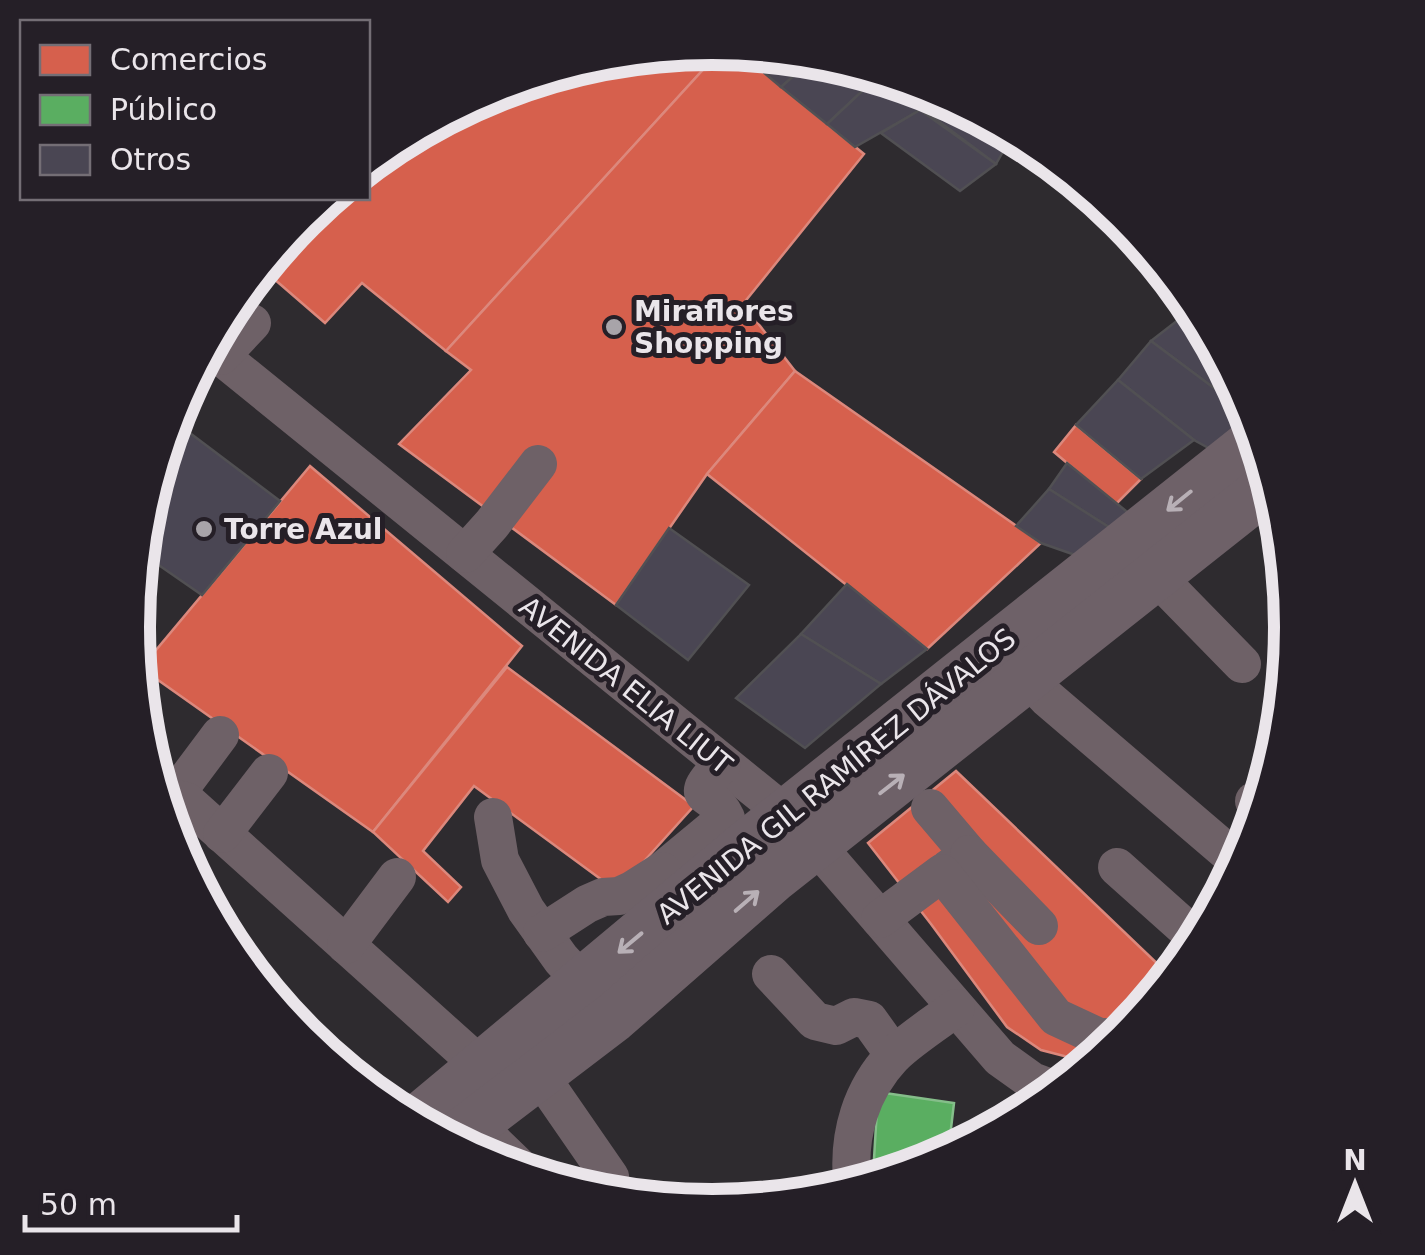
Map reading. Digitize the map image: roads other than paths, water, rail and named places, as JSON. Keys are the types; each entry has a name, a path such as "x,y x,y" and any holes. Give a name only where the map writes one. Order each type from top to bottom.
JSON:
{"main road":[{"name":"AVENIDA GIL RAMÍREZ DÁVALOS","path":"455,1109 598,1000 773,878 801,830 1246,449"},
{"name":"AVENIDA GIL RAMÍREZ DÁVALOS","path":"455,1109 542,1074 687,872 801,830 1027,677 1259,494"}],"street":[{"path":"225,346 252,323"},
{"name":"AVENIDA ELIA LIUT","path":"220,356 801,830 1000,1058 1040,1084"},
{"path":"465,554 538,464"},
{"path":"1156,576 1242,664"},
{"path":"1027,677 1228,852"},
{"path":"175,792 220,734"},
{"path":"542,932 603,897 619,896 687,872 726,818 723,810 702,791 703,784 722,764"},
{"path":"222,834 269,774"},
{"path":"177,800 186,801 346,945 455,1109 497,1147"},
{"path":"930,808 956,864 1056,1017 1097,1037"},
{"path":"492,817 500,860 526,910 598,1000"},
{"path":"880,920 956,864"},
{"path":"956,864 1039,926"},
{"path":"1117,867 1187,929"},
{"path":"346,945 397,877"},
{"path":"770,974 815,1021 836,1026 854,1016 869,1020 894,1055"},
{"path":"851,1172 857,1114 870,1086 894,1055 956,1008"},
{"name":"AVENIDA ELIA LIUT","path":"1000,1058 1019,1099"},
{"path":"542,1074 609,1180"}],"place":[{"name":"Miraflores Shopping","path":"614,327"},
{"name":"Torre Azul","path":"204,529"}]}
